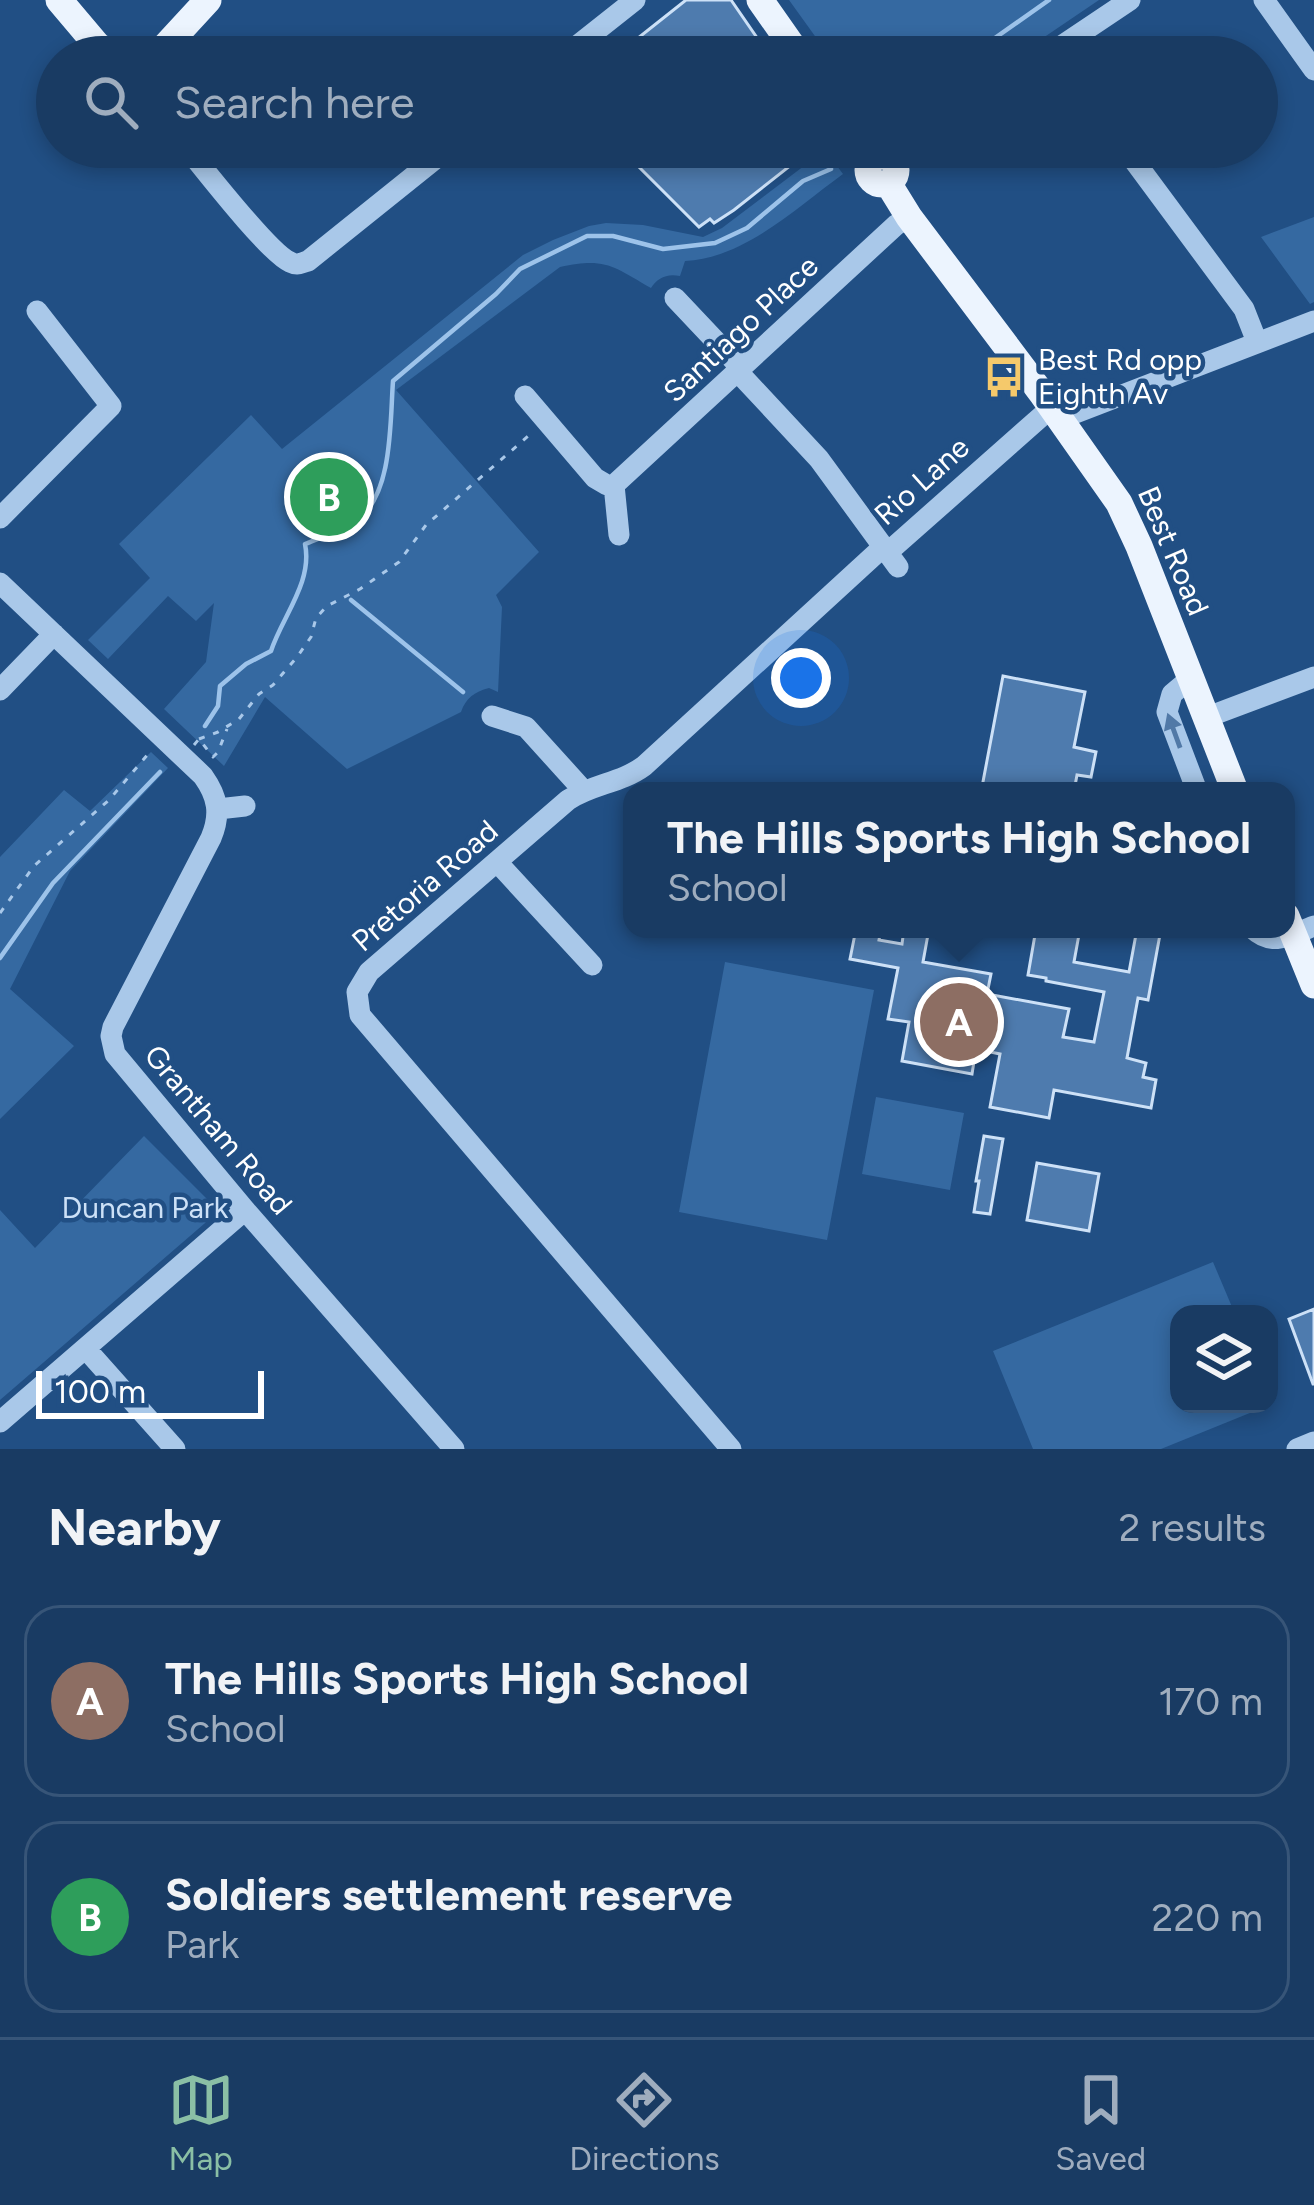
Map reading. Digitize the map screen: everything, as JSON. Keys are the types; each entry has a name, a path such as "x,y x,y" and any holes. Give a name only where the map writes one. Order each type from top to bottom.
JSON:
{"main road":[{"path":"59,0 90,36"},
{"path":"175,36 208,0"},
{"path":"760,0 785,36"},
{"name":"Best Road","path":"888,168 909,218 1105,480 1128,519 1231,782"},
{"path":"1298,925 1314,985"}],"street":[{"path":"1079,36 1130,0"},
{"path":"1264,0 1314,70"},
{"path":"586,36 622,4"},
{"path":"204,168 279,254 293,263 308,260 424,168"},
{"path":"1140,168 1244,309 1258,342"},
{"name":"Santiago Place","path":"614,485 735,364 909,218"},
{"path":"674,298 819,459 889,556"},
{"path":"0,518 111,406 37,311"},
{"path":"1056,413 1314,321"},
{"path":"525,396 595,478 614,485 619,535"},
{"name":"Rio Lane","path":"889,556 1056,413"},
{"name":"Pretoria Road","path":"731,1449 360,1015 357,992 369,972 583,790 624,778 644,766 889,556"},
{"path":"0,583 183,757 213,790 218,809 245,806"},
{"path":"0,690 54,634"},
{"path":"1205,718 1314,677"},
{"path":"1191,678 1172,694 1167,712 1194,782"},
{"path":"492,716 526,727 583,790"},
{"name":"Grantham Road","path":"218,809 211,838 118,1012 111,1036 115,1054 454,1449"},
{"path":"497,862 592,964"},
{"path":"0,1422 245,1210"},
{"path":"86,1349 175,1449"},
{"path":"1297,1449 1314,1442"}],"path":[{"path":"694,384 735,364"},
{"path":"183,757 199,739 227,727 273,685 311,637 316,618 327,606 399,562 426,524 546,421"},
{"path":"199,739 213,757 227,727"},
{"path":"0,913 34,866 109,800 162,737"}],"green space":[{"path":"789,0 1099,0 1046,36 815,36"},
{"path":"801,168 838,168 843,174 749,241 707,258 685,261 680,276 663,277 651,288 608,266 560,267 396,390 539,552 496,595 502,607 498,692 479,691 461,712 347,769 265,697 224,766 164,709 206,662 214,603 196,621 168,596 108,659 88,640 150,578 119,544 251,415 282,449 523,255 553,240 606,223 703,237"},
{"path":"1314,217 1314,302 1310,304 1261,237"},
{"path":"151,752 168,768 70,871 10,989 74,1046 0,1119 0,857 64,790 90,811"},
{"path":"725,962 874,990 827,1240 679,1212"},
{"path":"876,1097 964,1113 950,1190 862,1174"},
{"name":"Duncan Park","path":"144,1136 219,1211 0,1400 0,1210 35,1248"},
{"path":"1213,1262 1231,1305 1170,1305 1170,1413 1250,1413 1161,1449 1033,1449 993,1351"}],"building":[{"path":"686,0 731,0 756,36 641,36"},
{"path":"640,168 787,168 734,210 699,227"},
{"path":"1003,676 1085,692 1074,747 1096,752 1091,777 1077,775 1076,782 983,782"},
{"path":"854,938 902,944 903,938 927,938 923,962 991,974 987,994 1069,1009 1063,1037 1094,1042 1104,992 1028,975 1034,938 1078,938 1074,962 1129,972 1135,938 1159,938 1148,1000 1138,998 1127,1058 1146,1063 1143,1077 1156,1080 1151,1108 1054,1090 1049,1118 990,1107 1000,1054 976,1049 972,1074 902,1061 909,1022 888,1019 898,968 850,959"},
{"path":"984,1136 1003,1139 990,1214 974,1212"},
{"path":"1037,1163 1099,1174 1089,1231 1027,1220"},
{"path":"1314,1309 1314,1384 1313,1384 1289,1319"}],"waterway":[{"path":"998,36 1049,0"},
{"path":"205,726 218,706 220,686 271,651 301,586 305,544 358,519 378,492 388,455 393,381 520,269 587,236 613,236 663,249 715,243 747,228 803,181 831,169"},
{"path":"351,600 463,692"},
{"path":"0,958 53,883 160,772"}],"place":[{"name":"Best Rd opp Eighth Av","path":"1004,377"},
{"name":"Soldiers settlement reserve","path":"329,497"},
{"name":"The Hills Sports High School","path":"959,1022"}]}
